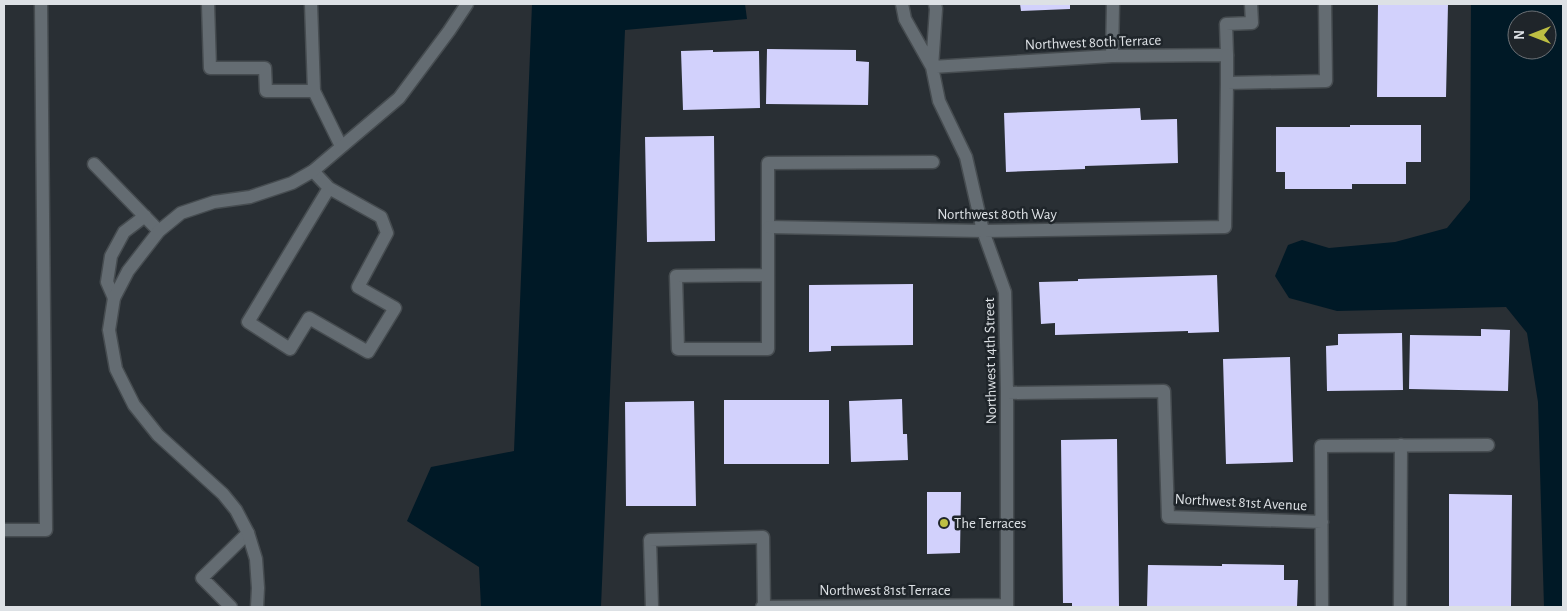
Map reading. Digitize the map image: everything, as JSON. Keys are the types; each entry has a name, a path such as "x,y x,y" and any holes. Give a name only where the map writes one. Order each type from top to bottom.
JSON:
{"street":[{"path":"4,530 46,530 41,4"},
{"path":"208,4 210,68 265,68 266,91 314,91"},
{"path":"312,4 314,91 342,146"},
{"path":"257,607 256,559 248,533 236,510 223,494 158,435 134,405 116,369 109,330 114,298 128,271 159,231 181,213 214,202 250,197 292,183 313,171 399,98 467,4"},
{"name":"Northwest 14th Street","path":"902,4 905,19 932,67"},
{"name":"Northwest 14th Street","path":"935,4 932,67 939,101 966,157 982,231 1006,292 1008,394 1007,606"},
{"path":"1112,56 1113,4"},
{"path":"1252,4 1252,24 1226,24 1228,83 1326,81 1324,4"},
{"name":"Northwest 80th Terrace","path":"932,67 1112,56 1228,55"},
{"name":"Northwest 80th Way","path":"769,227 982,231 1225,227 1228,83"},
{"path":"768,274 676,276 678,349 768,349 769,227 768,163 933,162"},
{"path":"94,164 159,231"},
{"path":"313,171 329,188 381,217 387,234 358,287 394,308 368,352 309,318 290,349 248,322 329,188"},
{"path":"114,298 107,282 111,256 124,232 145,216"},
{"name":"Northwest 81st Avenue","path":"1008,394 1164,391 1168,517 1322,522"},
{"path":"1400,607 1401,445"},
{"name":"Northwest 81st Avenue","path":"1322,607 1321,446 1488,445"},
{"path":"231,607 202,578 248,533"},
{"path":"652,607 650,540 763,537 764,607"},
{"name":"Northwest 81st Terrace","path":"764,607 1007,606"}],"water":[{"path":"532,4 745,4 747,19 625,30 601,607 481,607 479,567 407,521 431,467 514,451"},
{"path":"1471,4 1563,4 1563,607 1544,607 1538,402 1527,333 1506,307 1337,311 1289,298 1275,276 1288,245 1302,240 1329,248 1395,242 1447,228 1470,200"}],"building":[{"path":"1020,4 1070,4 1070,9 1021,11"},
{"path":"1378,4 1448,4 1446,97 1377,97"},
{"path":"767,49 856,50 856,61 869,62 868,105 766,104"},
{"path":"713,50 713,52 759,51 760,108 683,110 681,51"},
{"path":"1140,108 1141,120 1177,119 1178,163 1085,166 1085,169 1006,172 1004,113"},
{"path":"1350,125 1421,125 1421,162 1406,162 1406,184 1352,184 1352,189 1285,189 1285,172 1276,172 1276,127 1350,127"},
{"path":"714,136 715,241 647,242 645,137"},
{"path":"1217,275 1219,332 1188,333 1188,331 1055,335 1055,323 1041,324 1039,282"},
{"path":"913,284 913,345 831,346 831,351 809,352 809,285"},
{"path":"1481,329 1510,330 1508,391 1409,389 1410,335 1481,336"},
{"path":"1402,333 1403,390 1327,391 1326,346 1338,345 1338,334"},
{"path":"1290,357 1293,462 1226,464 1223,359"},
{"path":"902,399 903,434 907,434 908,460 851,462 849,401"},
{"path":"724,400 829,400 829,464 724,464"},
{"path":"694,401 696,506 626,506 625,402"},
{"path":"1117,439 1119,607 1072,607 1072,603 1063,603 1061,440"},
{"name":"The Terraces","path":"927,492 961,492 960,553 927,554"},
{"path":"1449,494 1512,495 1511,607 1449,607"},
{"path":"1222,564 1284,565 1284,580 1298,580 1297,607 1147,607 1148,565 1222,566"}],"place":[{"name":"The Terraces","path":"944,523"}]}
